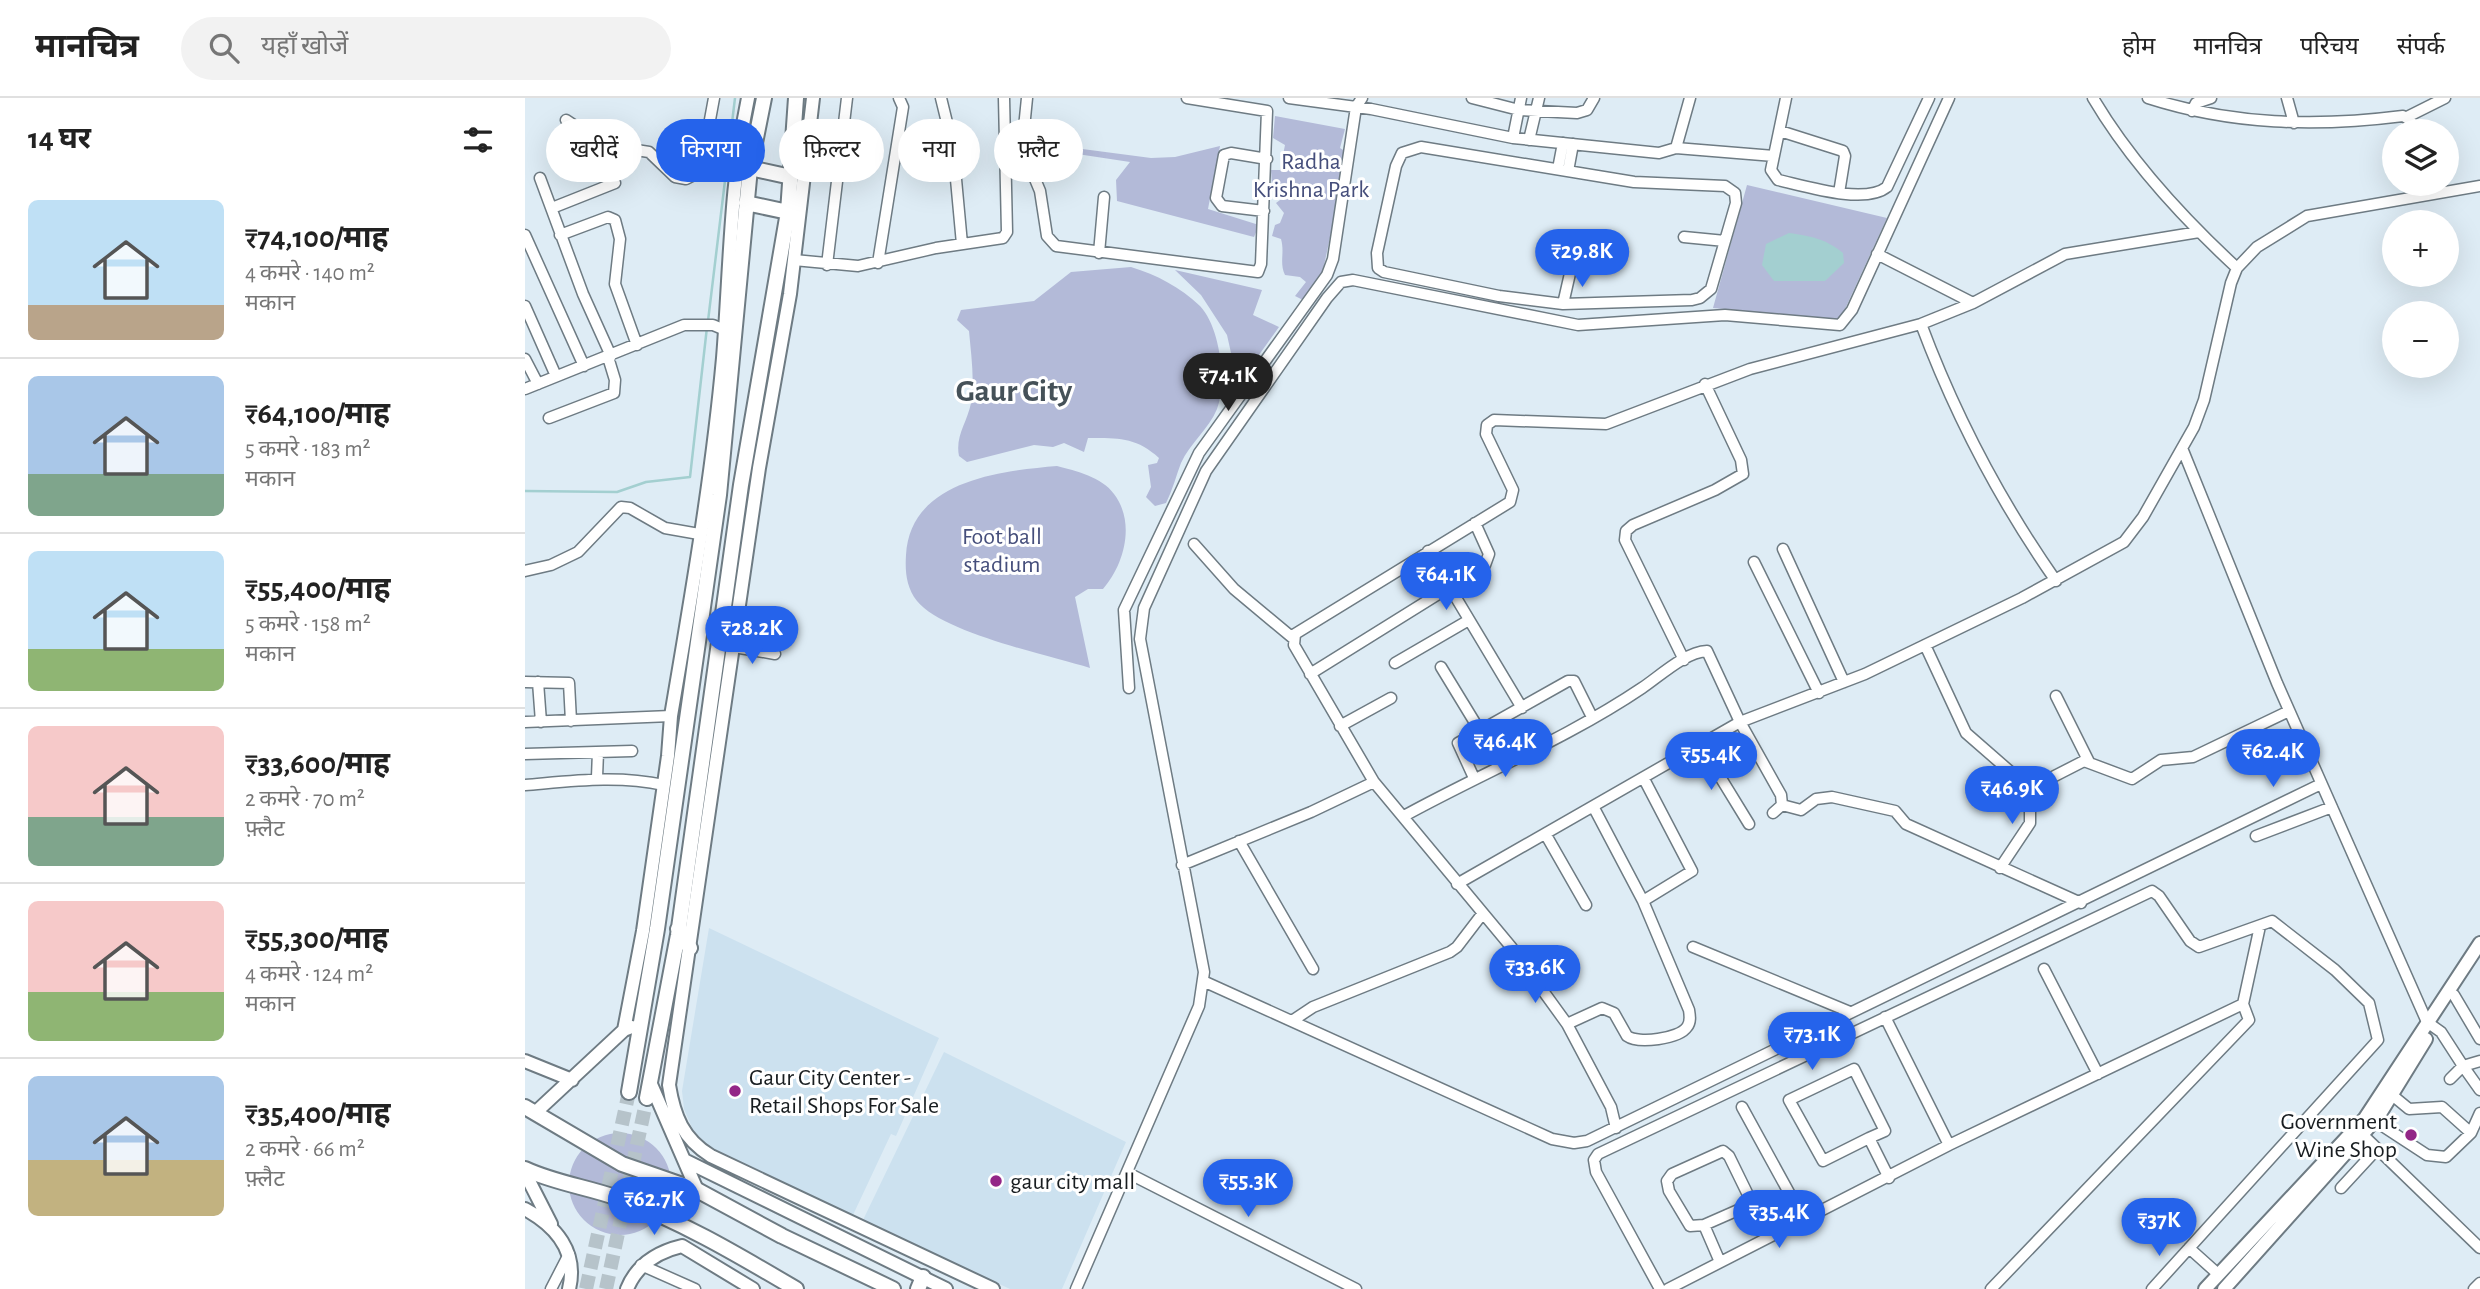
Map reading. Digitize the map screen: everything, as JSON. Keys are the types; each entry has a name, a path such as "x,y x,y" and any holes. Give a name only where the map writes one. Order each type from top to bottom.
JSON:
{"main road":[{"path":"760,119 764,98"},
{"path":"795,119 796,98"},
{"path":"629,1093 641,1024 714,481 748,182"},
{"path":"647,1098 678,929 744,463 788,212 791,182"},
{"path":"746,203 788,212"},
{"path":"729,575 745,578"},
{"path":"678,929 691,948"},
{"path":"531,1109 559,1130 622,1164 697,1190 782,1236 893,1289"},
{"path":"525,1171 616,1197 690,1228 796,1289"}],"street":[{"path":"642,151 649,152 675,177 690,177 702,163 714,98"},
{"path":"716,461 719,327 732,206 748,98"},
{"path":"697,1190 684,1160 669,1085 759,468 794,260 813,98"},
{"path":"827,265 847,98"},
{"path":"941,98 953,147 962,244"},
{"path":"794,260 851,267 962,244 997,240 1007,232 1004,98"},
{"path":"1027,98 1022,148 1040,191 1047,236 1056,246 1254,273 1261,269 1267,111 1187,98"},
{"path":"1289,98 1372,104 1529,140 1659,153 1676,148 1774,156"},
{"path":"1472,98 1519,110 1577,113 1587,110 1594,98"},
{"path":"1513,138 1521,98"},
{"path":"1529,140 1539,98"},
{"path":"1676,148 1690,98"},
{"path":"1786,98 1771,170 1778,180 1839,193 1868,195 1880,193 1887,187 1929,98"},
{"path":"1835,347 1840,325 1848,317 1949,98"},
{"path":"2093,98 2111,127 2199,232 2237,268"},
{"path":"2148,98 2192,111 2294,123 2407,117 2445,98"},
{"path":"2188,98 2192,111"},
{"path":"2192,111 2196,103 2211,98"},
{"path":"2287,98 2294,123"},
{"path":"878,263 903,99"},
{"path":"1129,688 1124,610 1199,453 1327,275 1333,259 1359,103"},
{"path":"1780,131 1843,151 1845,156 1839,193"},
{"path":"1563,170 1568,144"},
{"path":"1421,147 1563,170 1634,182 1725,186 1733,190 1736,197 1711,289 1700,298 1563,304 1499,296 1384,272 1377,262 1396,166 1402,153 1412,148 1421,147"},
{"path":"1264,211 1222,206 1216,198 1224,155 1231,153 1267,159"},
{"path":"540,178 560,235 610,357 615,380 614,393 549,418"},
{"path":"552,208 614,183"},
{"path":"2459,187 2480,186"},
{"path":"1457,884 1594,808 1740,722 1819,693 1925,645 2056,581 2123,542 2135,530 2182,449 2204,400 2237,268 2257,247 2307,216 2396,196"},
{"path":"1100,253 1104,197"},
{"path":"560,235 608,217 615,220 620,239 615,284 637,345"},
{"path":"1293,639 1295,634 1513,497 1513,490 1486,433 1487,425 1494,420 1605,424 1705,384 1921,324 1973,303 2079,250 2199,232"},
{"path":"525,235 584,366"},
{"path":"1684,237 1725,241"},
{"path":"1877,254 1973,303"},
{"path":"1563,304 1571,269"},
{"path":"1076,1289 1199,1006 1203,981 1140,639 1144,608 1206,471 1335,287 1347,280 1366,281 1578,325 1725,315 1840,325"},
{"path":"525,306 556,376"},
{"path":"525,389 694,323 719,327"},
{"path":"1921,324 1948,396 2026,539 2056,581"},
{"path":"525,359 538,384"},
{"path":"1684,660 1625,540 1626,531 1633,525 1715,490 1743,474 1741,460 1705,384"},
{"path":"2182,449 2289,710 2430,1025 2441,1032 2480,1090"},
{"path":"624,1030 643,932 671,716 699,534 714,481"},
{"path":"525,571 551,565 578,552 621,507 630,508 670,530 699,534"},
{"path":"1310,674 1489,561 1489,554 1475,523"},
{"path":"1194,544 1234,589 1293,639 1310,674 1374,782 1482,913 1567,1024 1611,1107 1616,1128"},
{"path":"1783,548 1844,682"},
{"path":"1427,551 1522,708"},
{"path":"1754,562 1819,693"},
{"path":"1395,663 1469,621"},
{"path":"1925,645 1966,733 1989,755 2030,784 2039,784 2076,763 2089,762 2132,779 2161,760 2193,757 2289,710"},
{"path":"734,647 775,654"},
{"path":"1404,816 1592,717 1684,660 1707,651 1712,656 1740,722 1781,795 1782,805"},
{"path":"1441,667 1480,731"},
{"path":"1474,778 1458,743 1571,680 1592,717"},
{"path":"525,682 569,683 571,720"},
{"path":"538,682 541,722"},
{"path":"2056,696 2089,762"},
{"path":"1340,726 1391,698"},
{"path":"525,722 671,716"},
{"path":"1700,744 1749,824"},
{"path":"525,754 632,751"},
{"path":"597,778 598,752"},
{"path":"525,785 597,778 632,778 664,785"},
{"path":"1643,779 1692,871 1643,901"},
{"path":"1182,865 1311,812 1374,782"},
{"path":"2000,868 2031,823 2030,784"},
{"path":"1203,981 1552,1139 1574,1143 1616,1128 1850,1012 2081,903 2238,822 2322,784"},
{"path":"1782,805 1801,810 1825,796 1895,811 1906,824 2081,903"},
{"path":"1773,813 1782,805"},
{"path":"2256,836 2332,807"},
{"path":"1567,1024 1602,1008 1614,1013 1621,1029 1632,1040 1679,1034 1687,1028 1690,1021 1689,1010 1643,901 1594,808"},
{"path":"1546,835 1586,905"},
{"path":"1239,841 1313,969"},
{"path":"1660,1289 1612,1207 1596,1172 1595,1157 2147,892 2159,896 2190,941 2199,947 2272,921 2344,979 2369,1003 2378,1040 2152,1289"},
{"path":"1292,1021 1313,1007 1450,951 1457,947 1482,913"},
{"path":"1991,1289 2249,1020 2243,1004 2260,926"},
{"path":"2205,1289 2366,1126 2480,943"},
{"path":"1693,947 1850,1012"},
{"path":"2224,1289 2392,1095 2430,1025 2480,957"},
{"path":"2044,969 2098,1074"},
{"path":"2454,995 2480,1039"},
{"path":"1668,1289 1949,1145 2243,1004"},
{"path":"1885,1017 1949,1145"},
{"path":"531,1109 572,1080 624,1030 641,1024"},
{"path":"525,1061 572,1080"},
{"path":"2450,1079 2463,1066 2480,1061"},
{"path":"1854,1069 1885,1131 1868,1138 1823,1161 1789,1100 1854,1069"},
{"path":"650,1082 680,1137 711,1156 993,1289"},
{"path":"2392,1095 2409,1109 2441,1107 2471,1133"},
{"path":"1742,1107 1804,1220"},
{"path":"2366,1126 2427,1155 2446,1157 2471,1133 2480,1113"},
{"path":"2366,1126 2377,1149 2480,1248"},
{"path":"1868,1138 1889,1178"},
{"path":"2341,1188 2377,1149"},
{"path":"1723,1151 1729,1156 1751,1201 1745,1207 1704,1225 1690,1226 1683,1219 1667,1181 1672,1174 1723,1151"},
{"path":"684,1160 921,1283 946,1289"},
{"path":"525,1171 552,1228 569,1254 572,1266 569,1289"},
{"path":"1128,1173 1356,1289"},
{"path":"525,1209 552,1228"},
{"path":"1704,1225 1720,1262"},
{"path":"682,1246 690,1228"},
{"path":"627,1289 641,1265 664,1250 682,1246 753,1289"},
{"path":"2189,1248 2218,1274"},
{"path":"551,1289 569,1254"},
{"path":"641,1265 681,1286 695,1289"},
{"path":"2474,1289 2480,1283"}],"shaded area":[{"path":"1789,233 1830,244 1843,253 1844,263 1825,281 1774,281 1762,265 1766,244"},
{"path":"709,928 939,1038 896,1136 891,1134 853,1215 708,1147 693,1130 684,1109 682,1091"},
{"name":"gaur city mall","path":"944,1052 1126,1142 1062,1289 1010,1289 863,1220"}],"green space":[{"name":"Radha Krishna Park","path":"1275,116 1345,129 1340,148 1348,153 1322,275 1303,300 1295,296 1306,282 1300,277 1285,275 1281,239 1272,236 1275,225 1280,223 1284,213 1276,203 1284,197 1281,190 1272,186 1271,170 1280,170 1285,145 1273,138"},
{"path":"1220,146 1208,209 1259,225 1254,237 1117,201 1116,180 1130,162 1083,155 1083,149 1151,158 1175,157"},
{"path":"1747,185 1887,218 1840,320 1713,308"},
{"path":"1131,267 1168,282 1200,306 1213,327 1220,355 1221,384 1217,409 1181,463 1166,503 1155,506 1146,497 1151,487 1148,465 1157,463 1159,458 1142,446 1126,440 1088,438 1084,452 1064,443 1053,447 1034,445 967,462 959,456 960,436 971,403 973,386 969,331 957,320 961,310 1034,301 1071,272"},
{"path":"1175,270 1262,290 1253,315 1279,327 1238,384 1227,335 1201,295"},
{"name":"Foot ball stadium","path":"1057,466 1103,483 1121,505 1125,518 1125,543 1117,568 1103,589 1088,589 1075,597 1090,668 997,642 949,623 930,613 917,601 907,579 906,555 911,530 923,511 940,496 985,477"},
{"path":"620,1133 640,1137 656,1148 667,1164 671,1184 667,1204 656,1220 640,1231 620,1235 600,1231 584,1220 573,1204 569,1184 573,1164 584,1148 600,1137"}],"waterway":[{"path":"708,321 735,98"},
{"path":"525,491 617,492 646,482 690,477 707,327"}],"tunnel":[{"path":"586,1289 629,1092"},
{"path":"606,1289 647,1098"}],"place":[{"name":"Gaur City Center - Retail Shops For Sale","path":"735,1091"},
{"name":"Government Wine Shop","path":"2411,1135"},
{"name":"gaur city mall","path":"996,1181"}],"district":[{"name":"Gaur City","path":"1014,390"}]}
